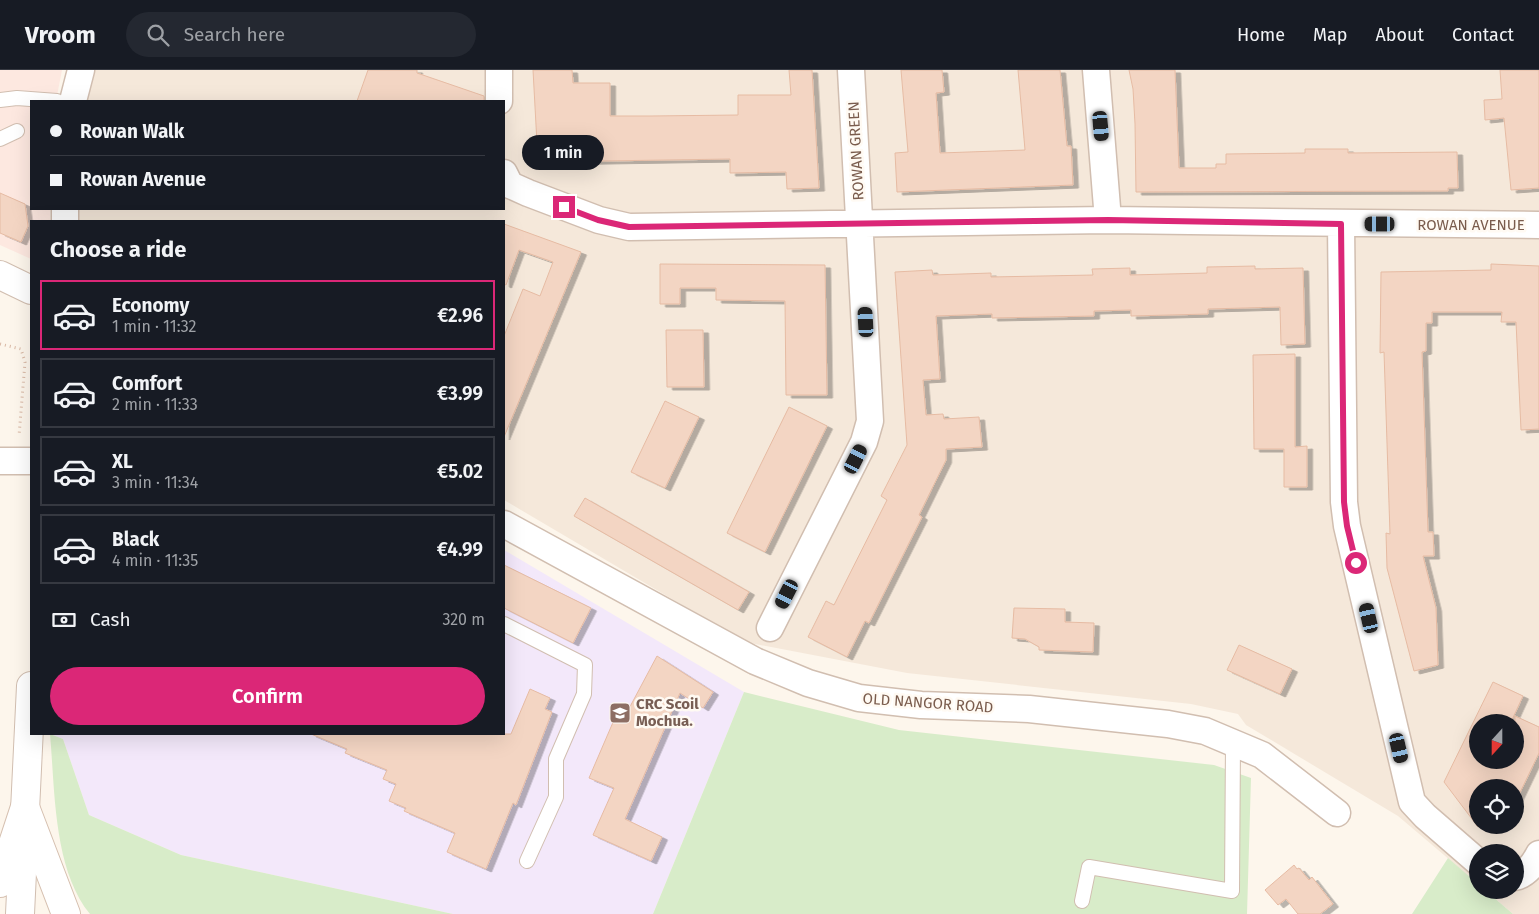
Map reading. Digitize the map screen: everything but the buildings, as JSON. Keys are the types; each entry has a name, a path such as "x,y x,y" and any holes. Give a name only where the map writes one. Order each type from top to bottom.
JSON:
{"street":[{"path":"73,100 81,70"},
{"path":"499,70 499,100"},
{"name":"ROWAN GREEN","path":"770,628 864,442 870,421 851,70"},
{"path":"1096,70 1108,220"},
{"name":"ROWAN AVENUE","path":"507,179 598,220 629,227 1108,220 1539,225"},
{"path":"1341,224 1344,502 1347,526 1412,802 1469,854"},
{"path":"0,275 30,290"},
{"path":"0,461 30,461"},
{"name":"OLD NANGOR ROAD","path":"505,525 755,661 808,683 859,698 921,705 1029,709 1168,724 1205,731 1262,755 1337,813"},
{"path":"20,914 30,706"},
{"path":"0,883 25,807"},
{"path":"25,807 66,914"},
{"path":"1524,873 1535,863 1539,854"}],"lane":[{"path":"0,100 17,98 44,100"},
{"path":"0,139 17,131"},
{"path":"505,625 584,665 584,694 556,759 556,797 527,861"},
{"path":"1082,901 1089,868 1232,892 1233,742"}],"path":[{"path":"0,344 21,349 25,362 19,437"}],"shaded area":[{"path":"0,70 62,70 56,100 30,100 30,210 50,210 50,220 30,220 30,259 0,245"},
{"path":"95,70 1539,70 1539,914 1513,914 1496,899 1524,899 1524,844 1469,844 1469,876 1398,816 1246,725 1238,714 1191,704 907,673 745,642 505,501 505,220 72,220 72,210 505,210 505,100 86,100"},
{"name":"CRC Scoil Mochua.","path":"505,551 744,692 653,914 453,914 181,855 89,815 63,739 53,735 505,735"}],"green space":[{"path":"744,692 899,730 1214,765 1251,778 1247,914 653,914"},
{"path":"50,735 63,739 89,815 181,855 453,914 90,914 78,896 69,875 62,852 55,803"},
{"path":"1448,858 1469,876 1469,899 1496,899 1513,914 1412,914"}],"place":[{"name":"CRC Scoil Mochua.","path":"620,713"}],"route":[{"path":"564,207 598,220 629,227 1108,220 1341,224 1344,502 1347,526 1356,563"}]}
